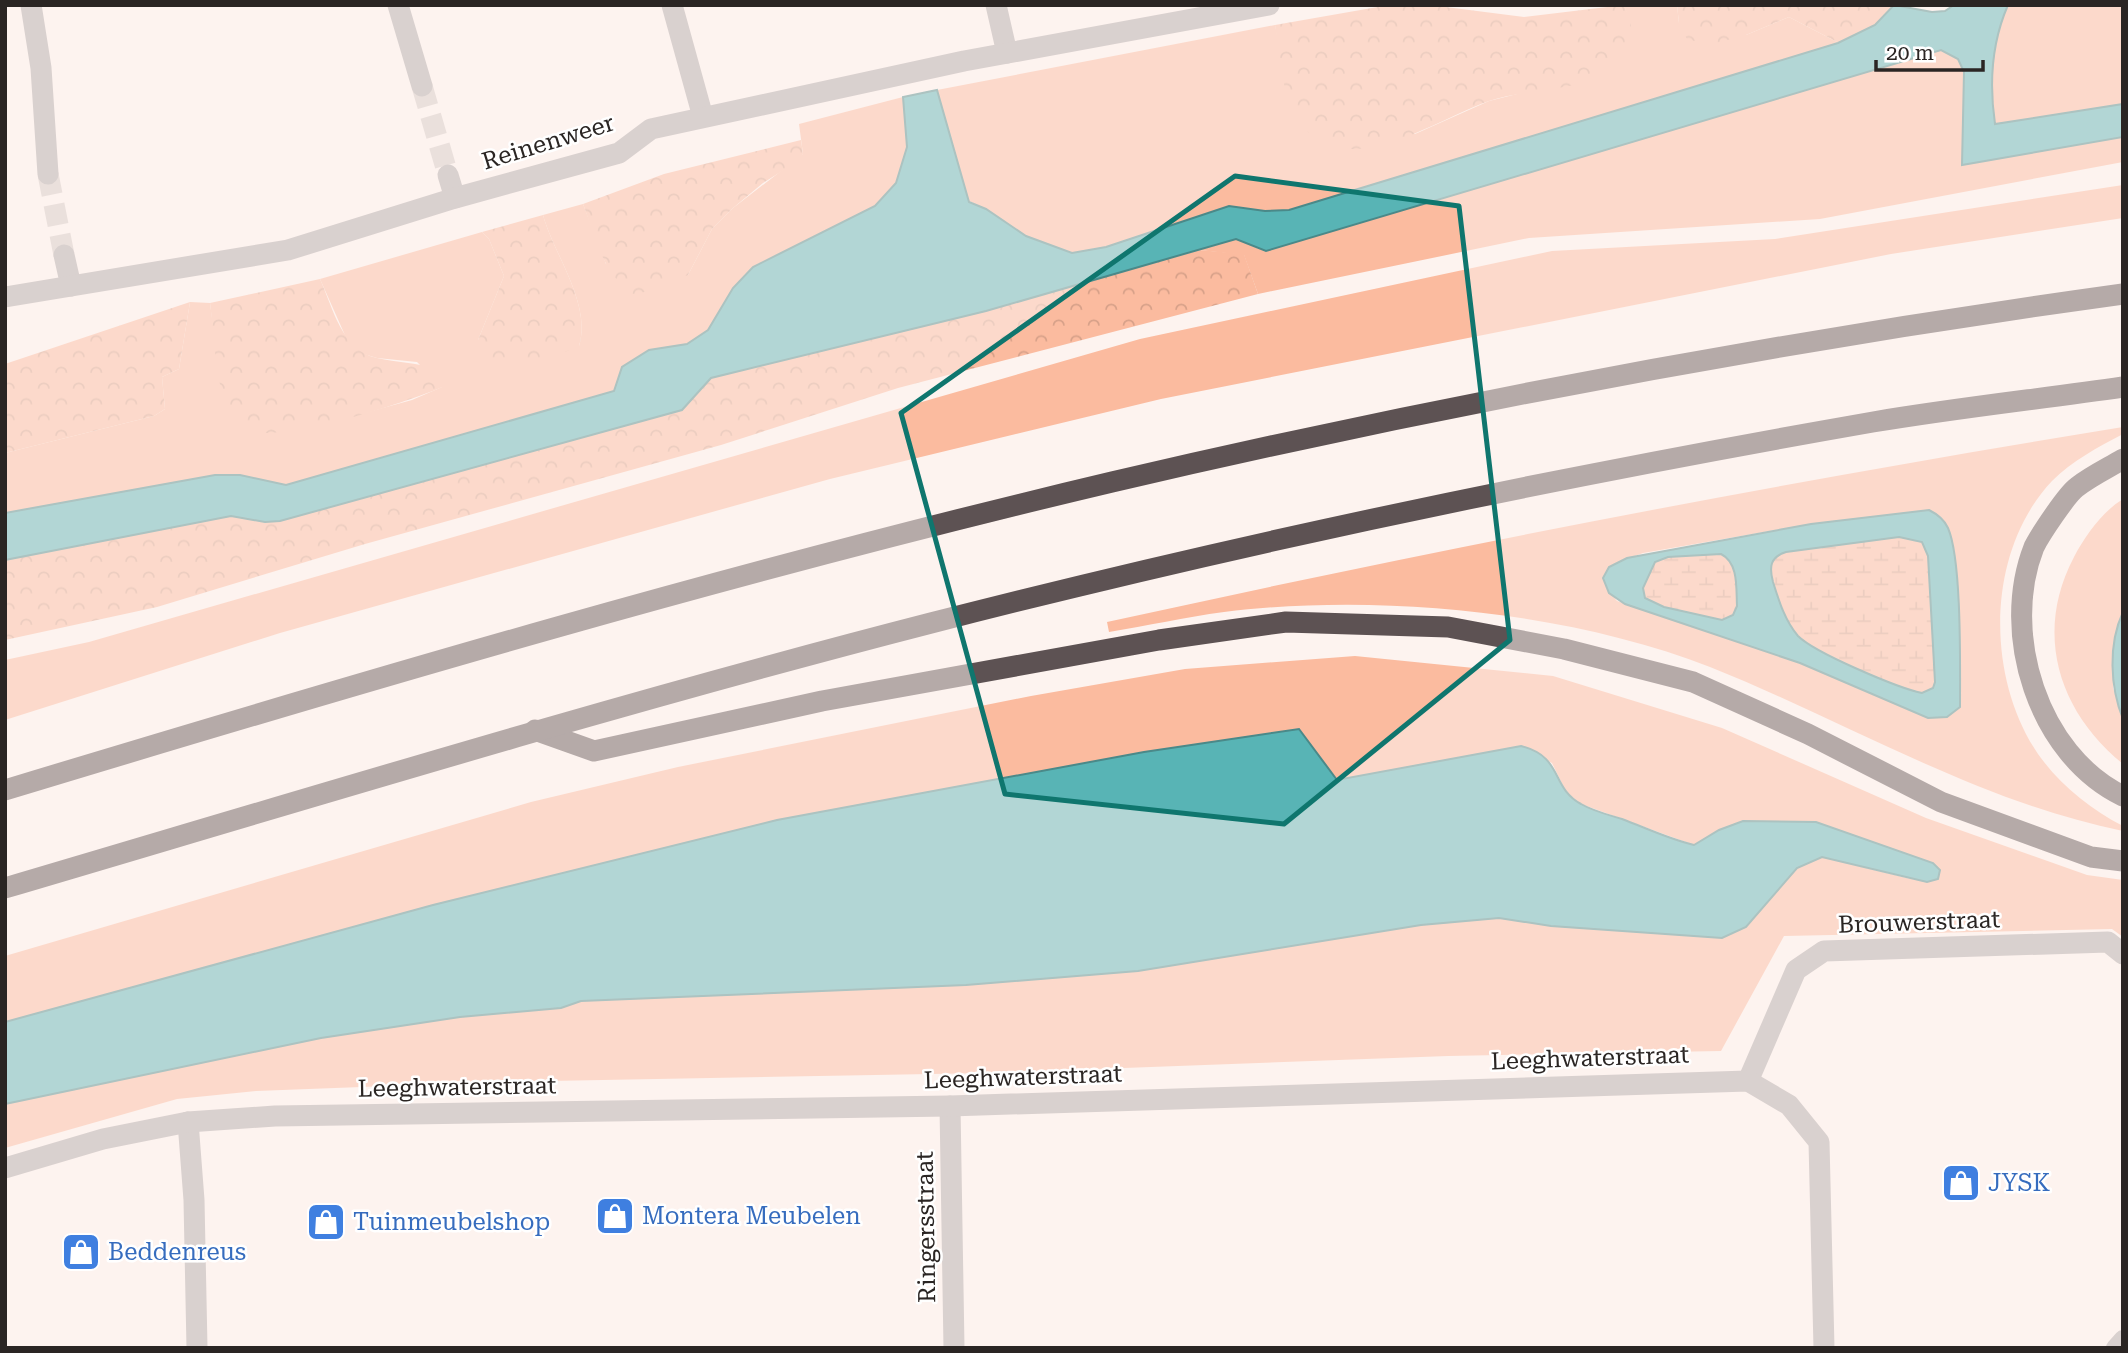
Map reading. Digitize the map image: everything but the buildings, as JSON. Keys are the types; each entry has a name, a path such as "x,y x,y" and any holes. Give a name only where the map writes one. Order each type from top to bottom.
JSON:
{"highway":[{"path":"5,790 230,722 762,572 1112,482 1522,394 1935,320 2123,295"},
{"path":"5,888 535,730 932,623 1194,559 1541,485 1877,422 2123,387"},
{"path":"2123,459 2074,488 2035,547 2020,615 2028,675 2052,730 2100,785 2123,796"},
{"path":"535,730 594,751 822,701 1159,640 1286,622 1448,627 1564,649 1693,682 1808,734 1941,802 2091,857 2123,861"}],"street":[{"path":"31,5 41,68 48,174"},
{"path":"398,5 422,86"},
{"path":"672,5 703,117"},
{"path":"996,5 1007,53"},
{"name":"Reinenweer","path":"5,298 288,250 455,198 619,153 651,129 1007,53 1269,5"},
{"path":"448,175 455,198"},
{"path":"64,255 71,286"},
{"name":"Brouwerstraat","path":"1748,1081 1796,970 1824,951 2108,942 2123,954"},
{"path":"1748,1081 1789,1105 1819,1142 1824,1348"},
{"name":"Leeghwaterstraat","path":"5,1168 103,1139 188,1122 275,1116 950,1106 1748,1081"},
{"name":"Ringersstraat","path":"950,1106 954,1348"},
{"path":"188,1122 194,1200 197,1348"}],"lane":[{"path":"2115,1348 2123,1339"}],"highlighted area":[{"path":"1235,176 1459,206 1510,640 1284,824 1005,794 901,413"}],"green space":[{"path":"1389,5 1430,5 1524,17 1624,5 1631,31 1624,51 1616,63 1595,78 1566,87 1489,101 1411,135 1383,144 1357,149 1332,146 1310,134 1292,109 1283,79 1275,25"},
{"path":"1624,5 1677,5 1679,23 1746,35 1789,17 1839,43 1289,210 1265,211 1229,206 1106,247 1072,254 1026,236 969,201 937,90 1275,25 1292,107 1415,134 1489,101 1529,91 1631,26"},
{"path":"1677,5 1894,5 1875,25 1839,43 1789,17 1746,35 1709,45 1687,39 1679,23"},
{"path":"2008,5 2123,5 2123,104 1994,125 1993,64 1998,34"},
{"path":"1941,50 1959,59 1964,72 1963,165 2123,137 2123,162 1820,219 1529,238 1258,294 1244,255 1199,250 1236,239 1266,251"},
{"path":"903,97 907,147 896,183 875,206 753,267 733,288 708,330 687,344 649,350 622,367 614,391 286,485 215,475 5,513 5,453 154,416 165,409 162,377 179,369 190,302 210,303 220,378 357,415 412,400 442,387 417,362 377,358 357,352 348,342 320,279 482,232 489,239 504,276 478,340 579,346 582,330 576,297 543,215 583,204 606,264 688,275 712,229 733,208 803,154 799,124"},
{"path":"801,140 803,154 798,161 763,183 712,229 688,275 650,291 633,294 607,266 583,204 664,174"},
{"path":"2123,185 2123,218 1891,254 1161,399 830,479 280,633 5,720 5,660 89,642 1140,339 1552,251 1775,239"},
{"path":"543,215 576,297 582,330 579,346 542,359 514,363 489,359 479,354 478,340 504,276 489,239 482,232"},
{"path":"1199,250 1244,254 1258,294 898,388 721,445 365,544 157,607 5,640 5,560 231,516 265,522 280,521 682,410 711,378 986,311"},
{"path":"320,279 340,327 355,347 377,358 435,369 443,387 370,412 306,428 254,432 238,426 225,403 221,386 210,303"},
{"path":"190,302 179,369 162,377 165,409 154,416 5,453 5,364"},
{"path":"2123,427 2123,434 2086,455 2052,481 2030,510 2015,542 2005,578 2000,614 2002,652 2009,688 2021,723 2038,754 2066,786 2087,804 2123,826 2123,831 2069,818 2016,800 1913,758 1710,667 1595,632 1470,611 1344,605 1224,612 1109,632 1107,622 1360,568 1741,493","holes":["1928,510 1941,517 1951,537 1960,707 1947,717 1928,718 1800,663 1617,601 1606,588 1616,563 1643,553 1811,524"]},
{"path":"2123,499 2123,612 2114,641 2113,688 2123,719 2123,764 2082,720 2068,695 2059,669 2055,642 2056,614 2062,586 2074,557 2095,525"},
{"path":"1899,537 1922,542 1928,556 1935,682 1933,688 1922,693 1857,669 1807,643 1789,624 1772,577 1771,567 1774,560 1786,552"},
{"path":"1721,554 1727,558 1734,570 1737,606 1733,615 1722,620 1664,607 1645,598 1643,588 1655,562 1668,557"},
{"path":"1355,656 1553,676 1722,728 1926,818 2087,875 2123,880 2123,937 2112,929 1784,936 1721,1051 1448,1056 987,1073 493,1082 256,1091 177,1099 5,1148 5,1104 321,1038 460,1017 561,1008 580,1001 1138,971 1421,925 1499,918 1551,926 1746,927 1797,868 1822,857 1911,879 1764,823 1728,828 1694,845 1581,804 1566,792 1552,763 1521,746 1337,780 1298,729 1144,752 777,820 433,905 5,1022 5,956 531,802 678,767 1031,696 1185,669"}],"water":[{"path":"1894,5 1932,12 1945,11 1954,5 2008,5 1998,34 1993,64 1995,124 2123,104 2123,137 1962,165 1964,72 1958,59 1941,50 1266,251 1236,239 986,311 711,378 682,410 280,521 265,522 231,516 5,560 5,513 215,475 240,475 286,485 614,391 622,367 649,350 687,344 708,330 733,288 753,267 875,206 896,183 907,147 903,97 937,90 969,202 986,209 1026,236 1072,253 1106,247 1229,206 1265,211 1289,210 1838,43 1875,25"},
{"path":"1929,510 1944,522 1953,543 1956,564 1960,642 1960,707 1947,717 1928,718 1800,663 1625,604 1609,593 1603,578 1609,567 1627,558 1811,524","holes":["1899,537 1922,542 1928,556 1935,682 1933,688 1922,693 1857,669 1807,643 1789,624 1772,577 1771,567 1774,560 1786,552","1721,554 1727,558 1734,570 1737,606 1733,615 1722,620 1664,607 1645,598 1643,588 1655,562 1668,557"]},
{"path":"2123,612 2123,719 2115,693 2112,666 2115,638"},
{"path":"1299,729 1337,780 1521,746 1544,757 1571,797 1581,804 1676,840 1694,845 1719,830 1743,821 1816,822 1933,863 1940,870 1938,879 1927,882 1822,857 1797,868 1746,927 1722,938 1551,926 1499,918 1421,925 1138,971 966,985 581,1001 561,1008 460,1017 321,1038 5,1104 5,1022 433,905 777,820 1144,752"}],"tunnel":[{"path":"422,86 448,175"},
{"path":"48,174 64,255"}],"place":[{"name":"JYSK","path":"1961,1183"},
{"name":"Montera Meubelen","path":"615,1216"},
{"name":"Tuinmeubelshop","path":"326,1222"},
{"name":"Beddenreus","path":"81,1252"}]}
